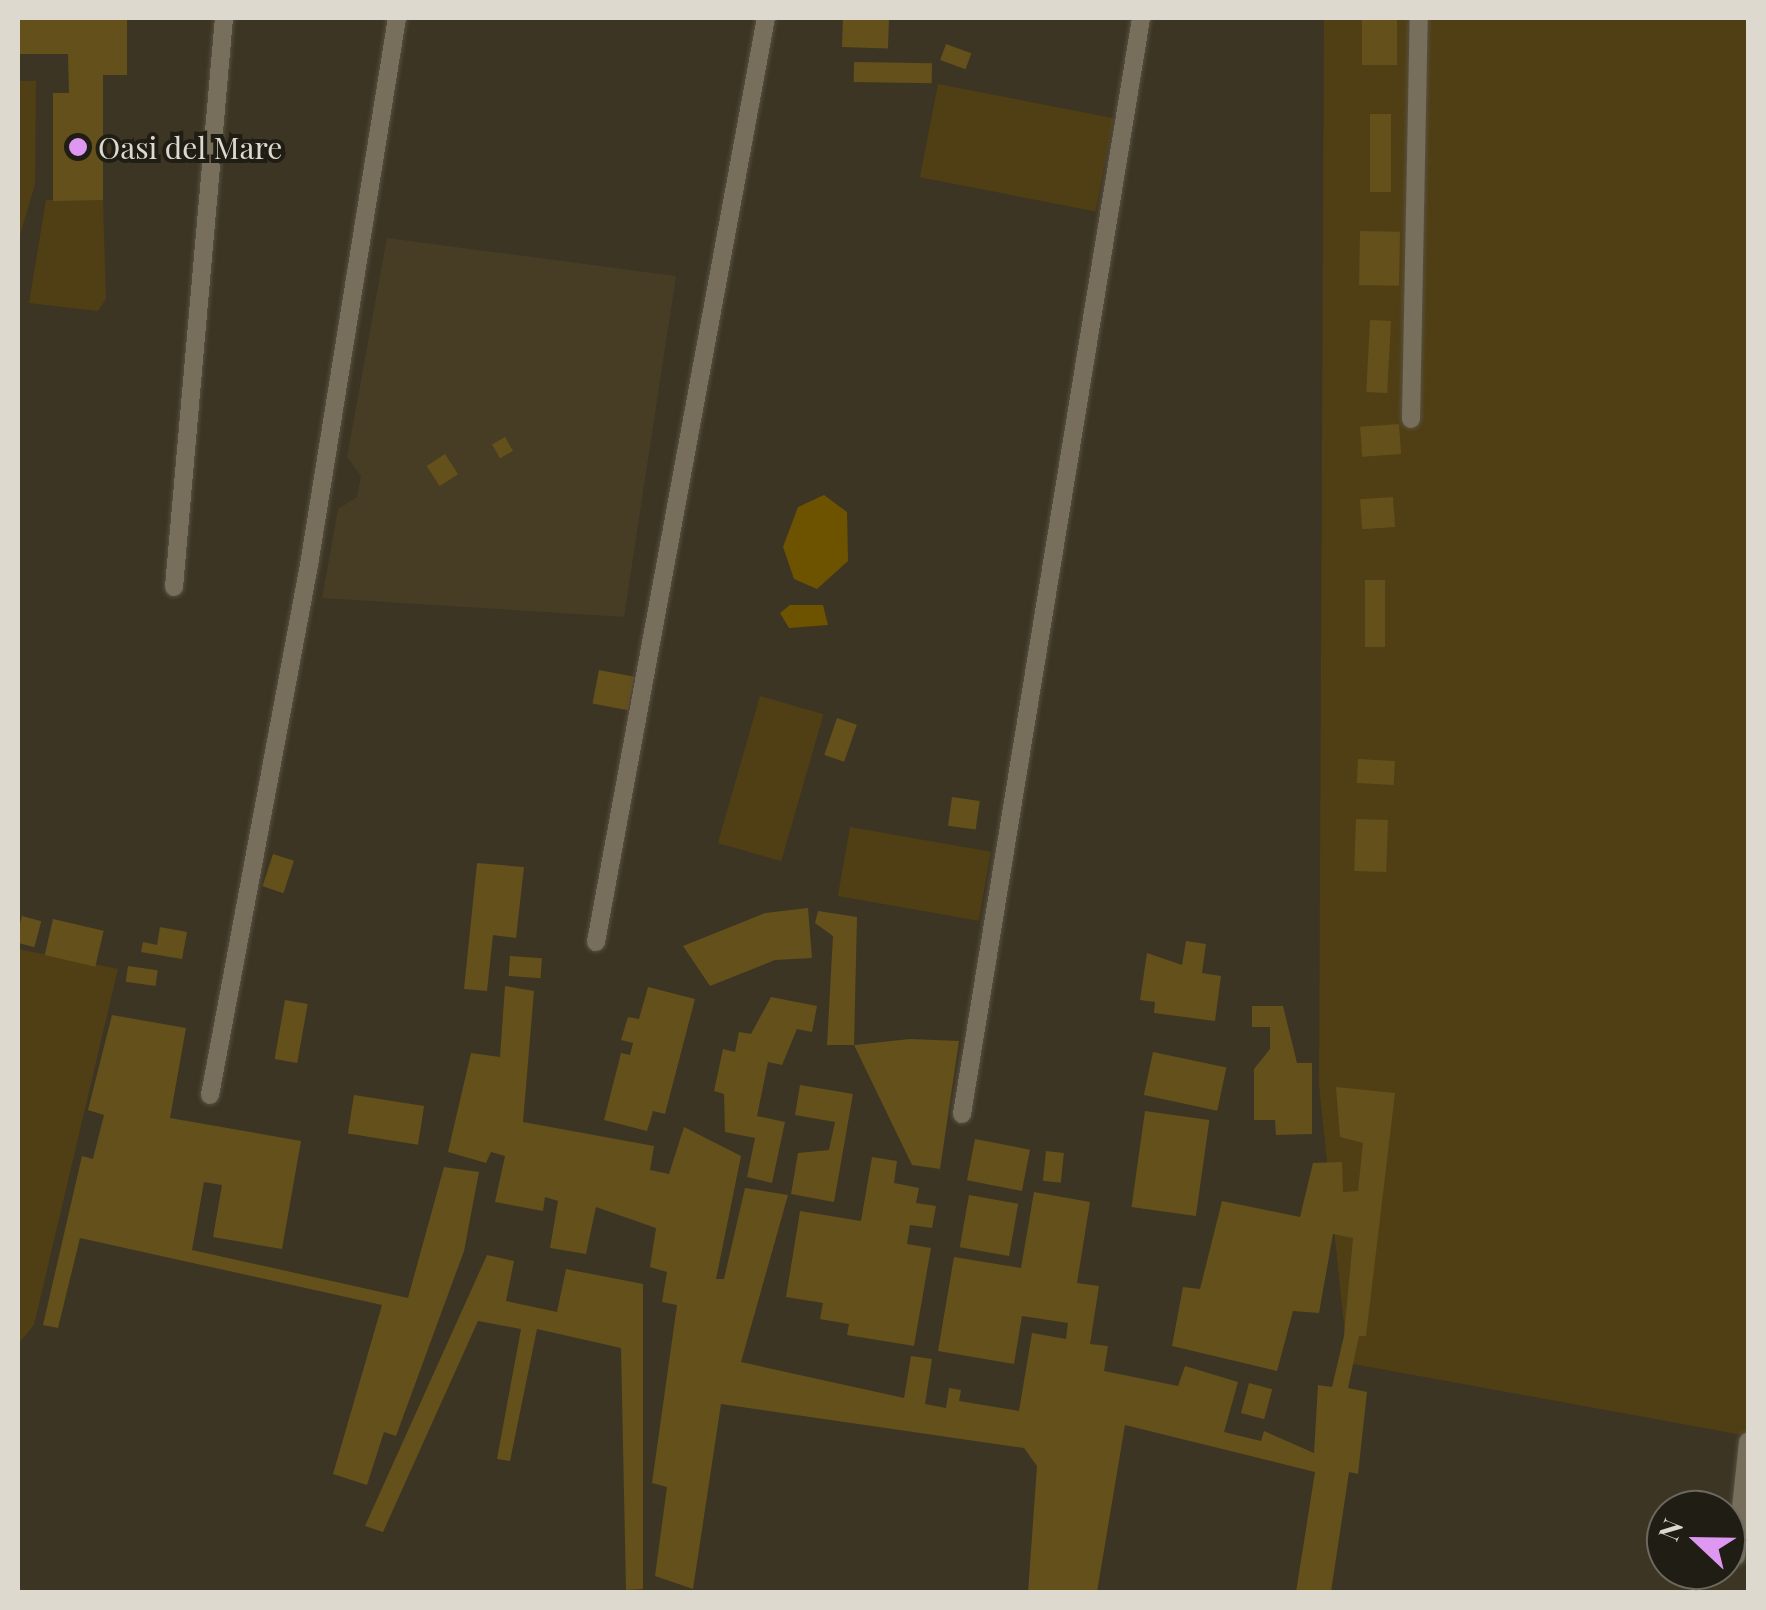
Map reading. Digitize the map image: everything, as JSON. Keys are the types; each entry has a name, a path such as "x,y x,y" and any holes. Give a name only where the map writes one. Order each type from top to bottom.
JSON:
{"lane":[{"path":"174,587 224,18"},
{"path":"210,1095 309,565 397,18"},
{"path":"596,942 766,18"},
{"path":"962,1114 1141,18"},
{"path":"1411,418 1420,18"},
{"path":"1743,1490 1748,1442"}],"shaded area":[{"path":"1324,18 1748,18 1748,1436 1348,1363 1319,1085"},
{"path":"18,81 36,81 35,184 18,242"},
{"path":"938,84 1114,118 1096,211 920,177"},
{"path":"46,200 103,200 106,299 98,311 29,303"},
{"path":"387,238 676,276 624,617 322,598 338,509 357,497 361,476 347,457"},
{"path":"824,495 847,512 848,561 817,589 794,579 783,547 798,507"},
{"path":"790,605 823,605 828,625 789,628 780,613"},
{"path":"760,696 823,714 781,861 718,843"},
{"path":"850,827 991,852 979,921 838,896"},
{"path":"18,949 118,969 34,1325 18,1344"}],"building":[{"name":"Oasi del Mare","path":"18,18 127,18 127,75 103,75 103,200 53,201 53,93 69,93 68,54 18,54"},
{"path":"843,18 889,20 888,49 842,47"},
{"path":"1362,18 1397,18 1397,65 1362,65"},
{"path":"946,44 971,53 966,69 940,60"},
{"path":"854,62 932,63 932,83 854,82"},
{"path":"1370,114 1391,114 1391,192 1370,192"},
{"path":"1360,231 1400,232 1399,286 1359,285"},
{"path":"1370,320 1391,321 1387,393 1366,392"},
{"path":"1399,424 1401,454 1362,457 1360,427"},
{"path":"505,437 513,451 500,458 492,445"},
{"path":"445,454 458,474 440,486 427,466"},
{"path":"1393,497 1395,527 1362,529 1360,499"},
{"path":"1365,580 1385,580 1385,647 1365,647"},
{"path":"599,670 634,677 628,710 593,703"},
{"path":"837,718 857,725 844,762 824,755"},
{"path":"1358,759 1395,761 1394,785 1357,783"},
{"path":"952,797 980,801 976,830 948,826"},
{"path":"1356,819 1388,820 1386,872 1354,871"},
{"path":"273,854 294,861 283,893 262,886"},
{"path":"477,863 524,867 516,938 493,935 487,991 464,989"},
{"path":"808,908 812,958 775,960 710,986 683,946 765,913"},
{"path":"818,911 857,917 854,1045 827,1045 833,936 815,923"},
{"path":"22,916 41,921 34,947 18,943"},
{"path":"53,919 104,931 95,967 45,955"},
{"path":"160,927 187,932 182,959 141,952 143,942 157,945"},
{"path":"1186,941 1206,944 1202,973 1221,976 1215,1021 1154,1013 1155,1002 1140,1000 1147,953 1182,965"},
{"path":"510,956 542,958 541,978 509,976"},
{"path":"128,966 158,970 155,986 126,982"},
{"path":"505,986 534,991 523,1122 654,1146 650,1170 669,1174 684,1127 741,1156 716,1279 724,1279 745,1188 788,1195 741,1362 904,1398 911,1356 932,1359 925,1404 946,1408 949,1388 961,1390 959,1401 1019,1411 1032,1333 1066,1339 1068,1323 1022,1316 1014,1364 938,1351 954,1257 1021,1268 1034,1192 1090,1202 1077,1283 1099,1286 1090,1344 1108,1346 1104,1371 1178,1386 1185,1366 1238,1382 1224,1432 1261,1441 1264,1431 1314,1453 1318,1385 1332,1387 1344,1336 1353,1238 1333,1234 1319,1313 1293,1311 1277,1371 1172,1346 1183,1287 1200,1289 1222,1201 1300,1217 1313,1163 1342,1162 1343,1192 1358,1191 1363,1143 1340,1137 1336,1087 1395,1093 1366,1336 1359,1336 1348,1388 1367,1392 1358,1474 1349,1472 1331,1592 1296,1592 1315,1472 1125,1425 1097,1592 1028,1592 1037,1466 1024,1448 721,1404 693,1589 655,1576 667,1487 652,1483 677,1305 662,1302 667,1272 650,1267 656,1228 596,1207 586,1254 550,1248 558,1201 545,1197 543,1211 495,1202 505,1156 491,1152 486,1163 448,1152 471,1053 500,1057"},
{"path":"648,987 695,999 665,1114 653,1111 647,1131 604,1120 621,1053 630,1055 633,1043 621,1040 628,1017 639,1019"},
{"path":"771,997 817,1006 812,1032 797,1029 782,1065 768,1062 757,1116 785,1122 772,1183 747,1177 755,1138 725,1132 724,1094 714,1091 723,1049 735,1052 739,1032 751,1034"},
{"path":"285,1000 308,1004 297,1063 275,1059"},
{"path":"1252,1006 1283,1006 1297,1063 1312,1063 1312,1134 1276,1135 1275,1120 1254,1120 1254,1069 1270,1049 1270,1027 1252,1027"},
{"path":"112,1015 186,1028 170,1118 301,1141 282,1249 213,1237 222,1185 204,1182 192,1250 408,1298 444,1167 479,1172 464,1251 396,1436 384,1432 367,1485 333,1474 382,1305 80,1238 58,1328 43,1325 82,1156 93,1159 104,1115 88,1110"},
{"path":"910,1039 959,1041 940,1169 912,1165 854,1045"},
{"path":"1153,1052 1226,1068 1217,1111 1144,1095"},
{"path":"800,1085 853,1094 834,1202 791,1194 798,1153 829,1150 835,1122 795,1115"},
{"path":"354,1095 424,1106 418,1145 348,1134"},
{"path":"1145,1111 1209,1120 1196,1216 1132,1207"},
{"path":"975,1139 1030,1150 1022,1191 967,1180"},
{"path":"1046,1151 1064,1153 1061,1183 1043,1181"},
{"path":"872,1157 897,1161 894,1183 919,1188 916,1203 936,1206 932,1228 910,1225 907,1244 931,1248 914,1346 847,1335 849,1324 820,1319 823,1303 786,1297 800,1211 861,1221"},
{"path":"969,1195 1018,1204 1009,1256 960,1247"},
{"path":"487,1255 514,1261 506,1301 557,1312 566,1269 643,1284 643,1589 626,1590 621,1348 537,1329 510,1461 497,1459 521,1329 478,1321 383,1532 365,1526"},
{"path":"1249,1383 1272,1389 1264,1419 1241,1413"}],"place":[{"name":"Oasi del Mare","path":"78,147"}]}
